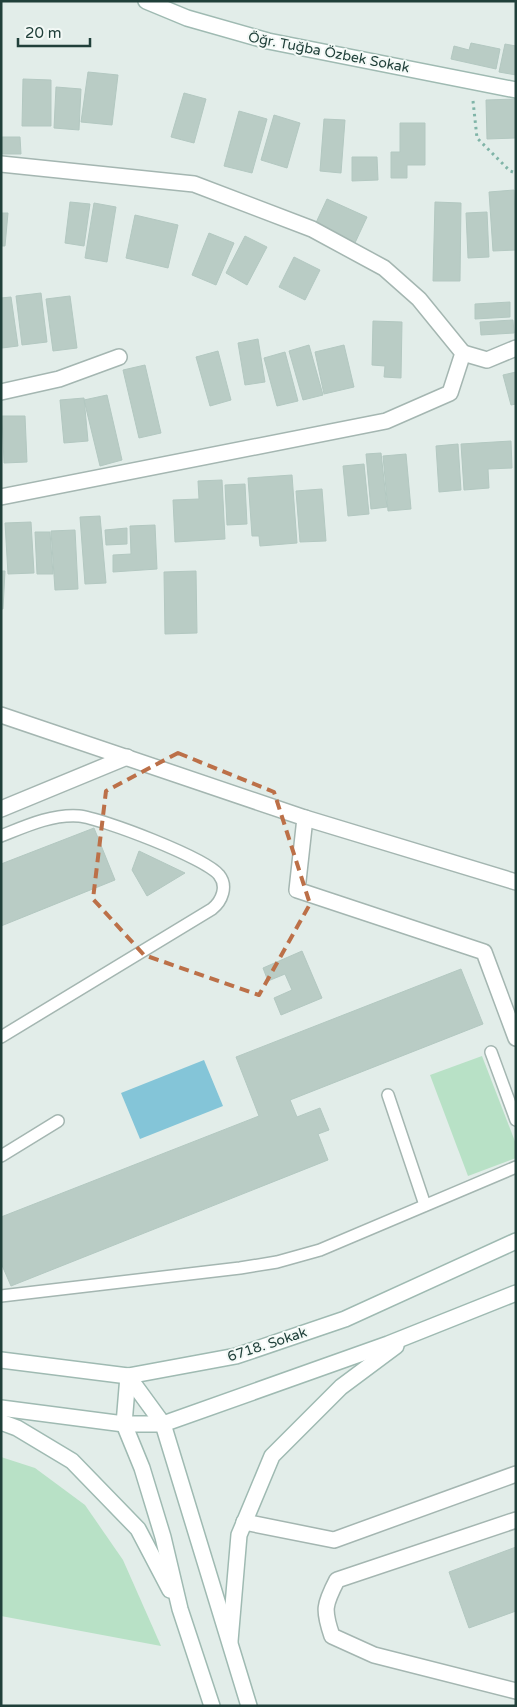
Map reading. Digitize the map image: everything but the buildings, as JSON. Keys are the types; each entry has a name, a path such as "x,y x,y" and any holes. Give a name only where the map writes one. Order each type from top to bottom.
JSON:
{"street":[{"name":"Öğr. Tuğba Özbek Sokak","path":"146,1 187,18 268,41 516,90"},
{"path":"1,164 194,184 312,229 384,268 419,299 463,353 487,360 516,348"},
{"path":"2,493 386,421 450,393 463,353"},
{"path":"1,392 59,379 119,357"},
{"path":"4,720 126,757 305,818 516,882"},
{"path":"1,809 126,757"},
{"path":"305,818 297,890 484,952 516,1038"},
{"name":"6718. Sokak","path":"1,1360 128,1376 236,1356 344,1318 516,1240"},
{"path":"1,1408 124,1424 163,1424 409,1335 516,1293"},
{"path":"230,1641 238,1535 272,1456 342,1388 409,1335"},
{"path":"128,1376 124,1424 148,1485 163,1537 180,1609 212,1706"},
{"path":"128,1376 163,1424 249,1706"},
{"path":"1,1422 17,1428 72,1461 138,1529 180,1609"},
{"path":"244,1522 334,1540 516,1474"},
{"path":"516,1520 337,1580 326,1600 324,1614 332,1636 359,1649 374,1655 516,1691"}],"lane":[{"path":"1,836 50,818 64,816 88,817 175,848 219,874 223,882 224,891 218,904 212,909 1,1037"},
{"path":"491,1052 516,1120"},
{"path":"388,1095 426,1206"},
{"path":"1,1156 58,1121"},
{"path":"1,1296 277,1262 320,1250 516,1168"}],"path":[{"path":"470,80 477,138 510,171 516,173"}],"highlighted area":[{"path":"178,753 274,792 310,904 259,995 144,955 93,899 106,791"}],"green space":[{"path":"482,1056 516,1144 516,1158 468,1176 430,1075"},
{"path":"1,1457 35,1468 85,1505 123,1560 161,1646 1,1616"}],"water":[{"path":"204,1060 223,1106 140,1139 121,1093"}]}
